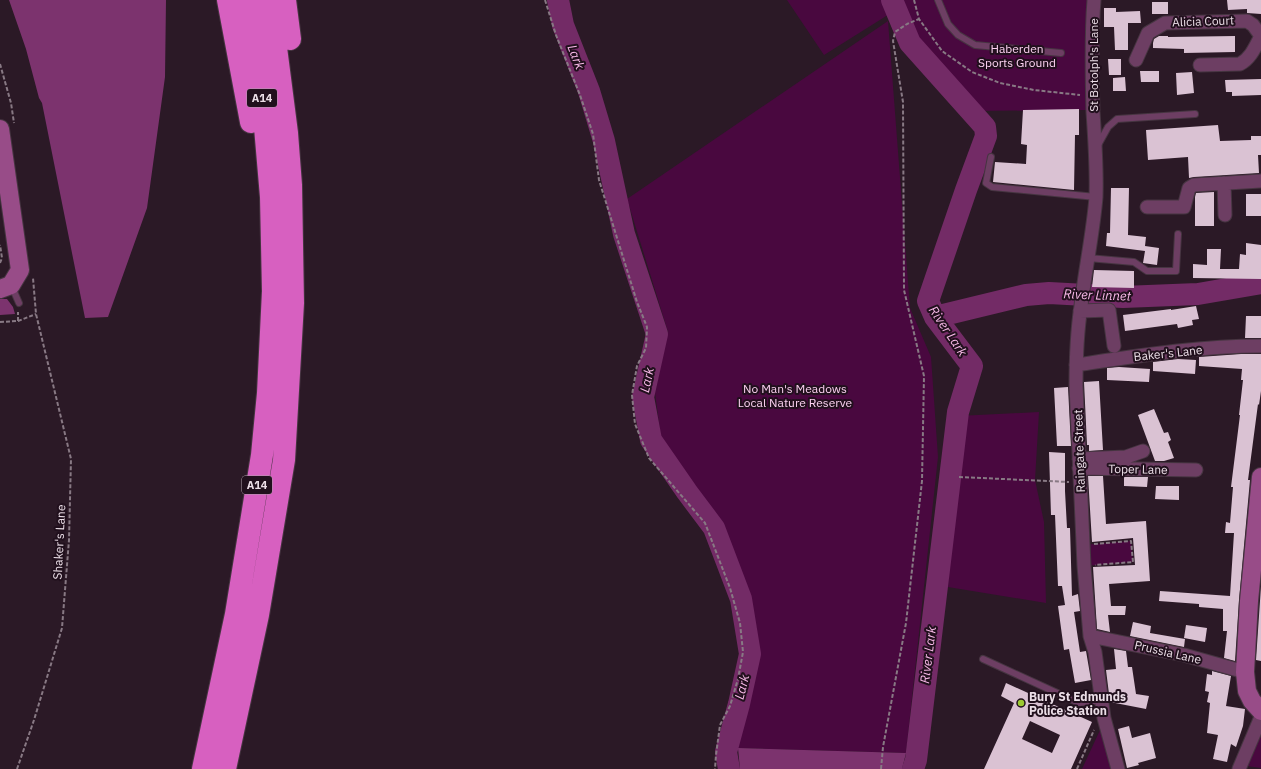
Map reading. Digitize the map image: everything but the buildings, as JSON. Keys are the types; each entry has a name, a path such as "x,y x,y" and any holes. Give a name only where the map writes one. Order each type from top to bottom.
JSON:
{"highway":[{"path":"228,0 256,149 271,197"},
{"name":"A14","path":"203,769 236,614 262,456 268,393 273,291 271,197 265,127 248,0"},
{"name":"A14","path":"225,769 258,615 284,460 293,303 291,185 286,125 269,0"},
{"path":"285,0 300,140 291,185"}],"street":[{"name":"St Botolph's Lane","path":"1094,0 1092,21 1092,96 1094,130"},
{"name":"Alicia Court","path":"1136,60 1148,33 1165,23 1247,21 1253,25 1261,36 1251,56 1240,64 1200,66"},
{"path":"0,129 20,270 5,287"},
{"name":"Raingate Street","path":"1094,130 1096,149 1096,198 1080,309 1076,365 1079,463 1084,566 1090,636 1094,652 1104,718 1118,769"},
{"path":"1147,207 1184,207 1190,188 1194,185 1261,182"},
{"path":"1224,183 1225,215"},
{"path":"1080,309 1109,310 1114,346"},
{"name":"Baker's Lane","path":"1076,365 1185,350 1261,346"},
{"name":"Toper Lane","path":"1079,463 1126,457 1143,451"},
{"name":"Toper Lane","path":"1079,463 1196,470"},
{"path":"1261,478 1249,601 1245,672 1247,691 1261,711"},
{"name":"Prussia Lane","path":"1090,636 1184,655 1245,672"},
{"path":"1240,769 1261,717"}],"lane":[{"path":"938,0 948,24 958,36 975,45 1061,53"},
{"path":"1096,149 1108,127 1118,119 1195,114"},
{"path":"990,157 986,183 992,187 1096,198"},
{"path":"1088,258 1134,262 1147,271 1176,271 1178,234"},
{"path":"5,287 19,303"},
{"path":"983,659 1079,703 1101,700"}],"path":[{"path":"546,0 556,35 580,95 593,134 599,180 635,295 647,327 646,348 637,366 632,395 635,424 649,458 705,523 730,588 740,623 743,652 738,679 730,706 720,725 715,769"},
{"path":"914,0 919,19 942,50 972,72 1000,83 1034,90 1059,94 1092,96"},
{"path":"880,769 906,623 922,481 924,376 904,290 903,102 893,41 895,32 907,24 919,19"},
{"path":"0,245 2,258 0,263"},
{"name":"Shaker's Lane","path":"0,322 18,321 36,314 71,459 69,540 62,628 34,720 17,769"},
{"path":"959,477 1080,482"},
{"path":"1083,545 1131,541 1133,562 1084,566"},
{"path":"1076,769 1097,723 1104,718"}],"green space":[{"path":"787,0 887,0 891,13 824,55"},
{"name":"Haberden Sports Ground","path":"899,0 1088,0 1087,110 974,111 913,38"},
{"name":"No Man's Meadows Local Nature Reserve","path":"888,21 910,308 931,357 938,457 906,753 738,748 737,735 750,687 757,629 720,525 662,445 655,393 668,332 627,199"},
{"path":"1039,412 1035,480 1044,522 1046,603 948,587 958,416"},
{"path":"1131,541 1133,562 1084,566 1083,545"},
{"path":"1101,728 1113,769 1082,769"},
{"path":"1261,729 1261,768 1247,766 1247,761"}],"shaded area":[{"path":"9,0 166,0 165,77 147,208 108,317 85,318 42,103 39,98 26,49"},
{"path":"0,299 7,299 13,307 15,314 0,315"},
{"path":"738,748 906,753 902,769 740,769"}],"waterway":[{"name":"Lark","path":"558,0 563,25 589,91 604,141 624,234 657,334 643,397 651,440 714,528 741,599 750,654 739,704 726,752 729,769"},
{"name":"River Lark","path":"892,0 910,43 985,127 986,136 928,301 935,317 972,366 958,412 916,760 913,769"},
{"name":"River Linnet","path":"935,317 1026,295 1049,293 1123,297 1198,294 1261,283"}],"place":[{"name":"Bury St Edmunds Police Station","path":"1021,703"}]}
